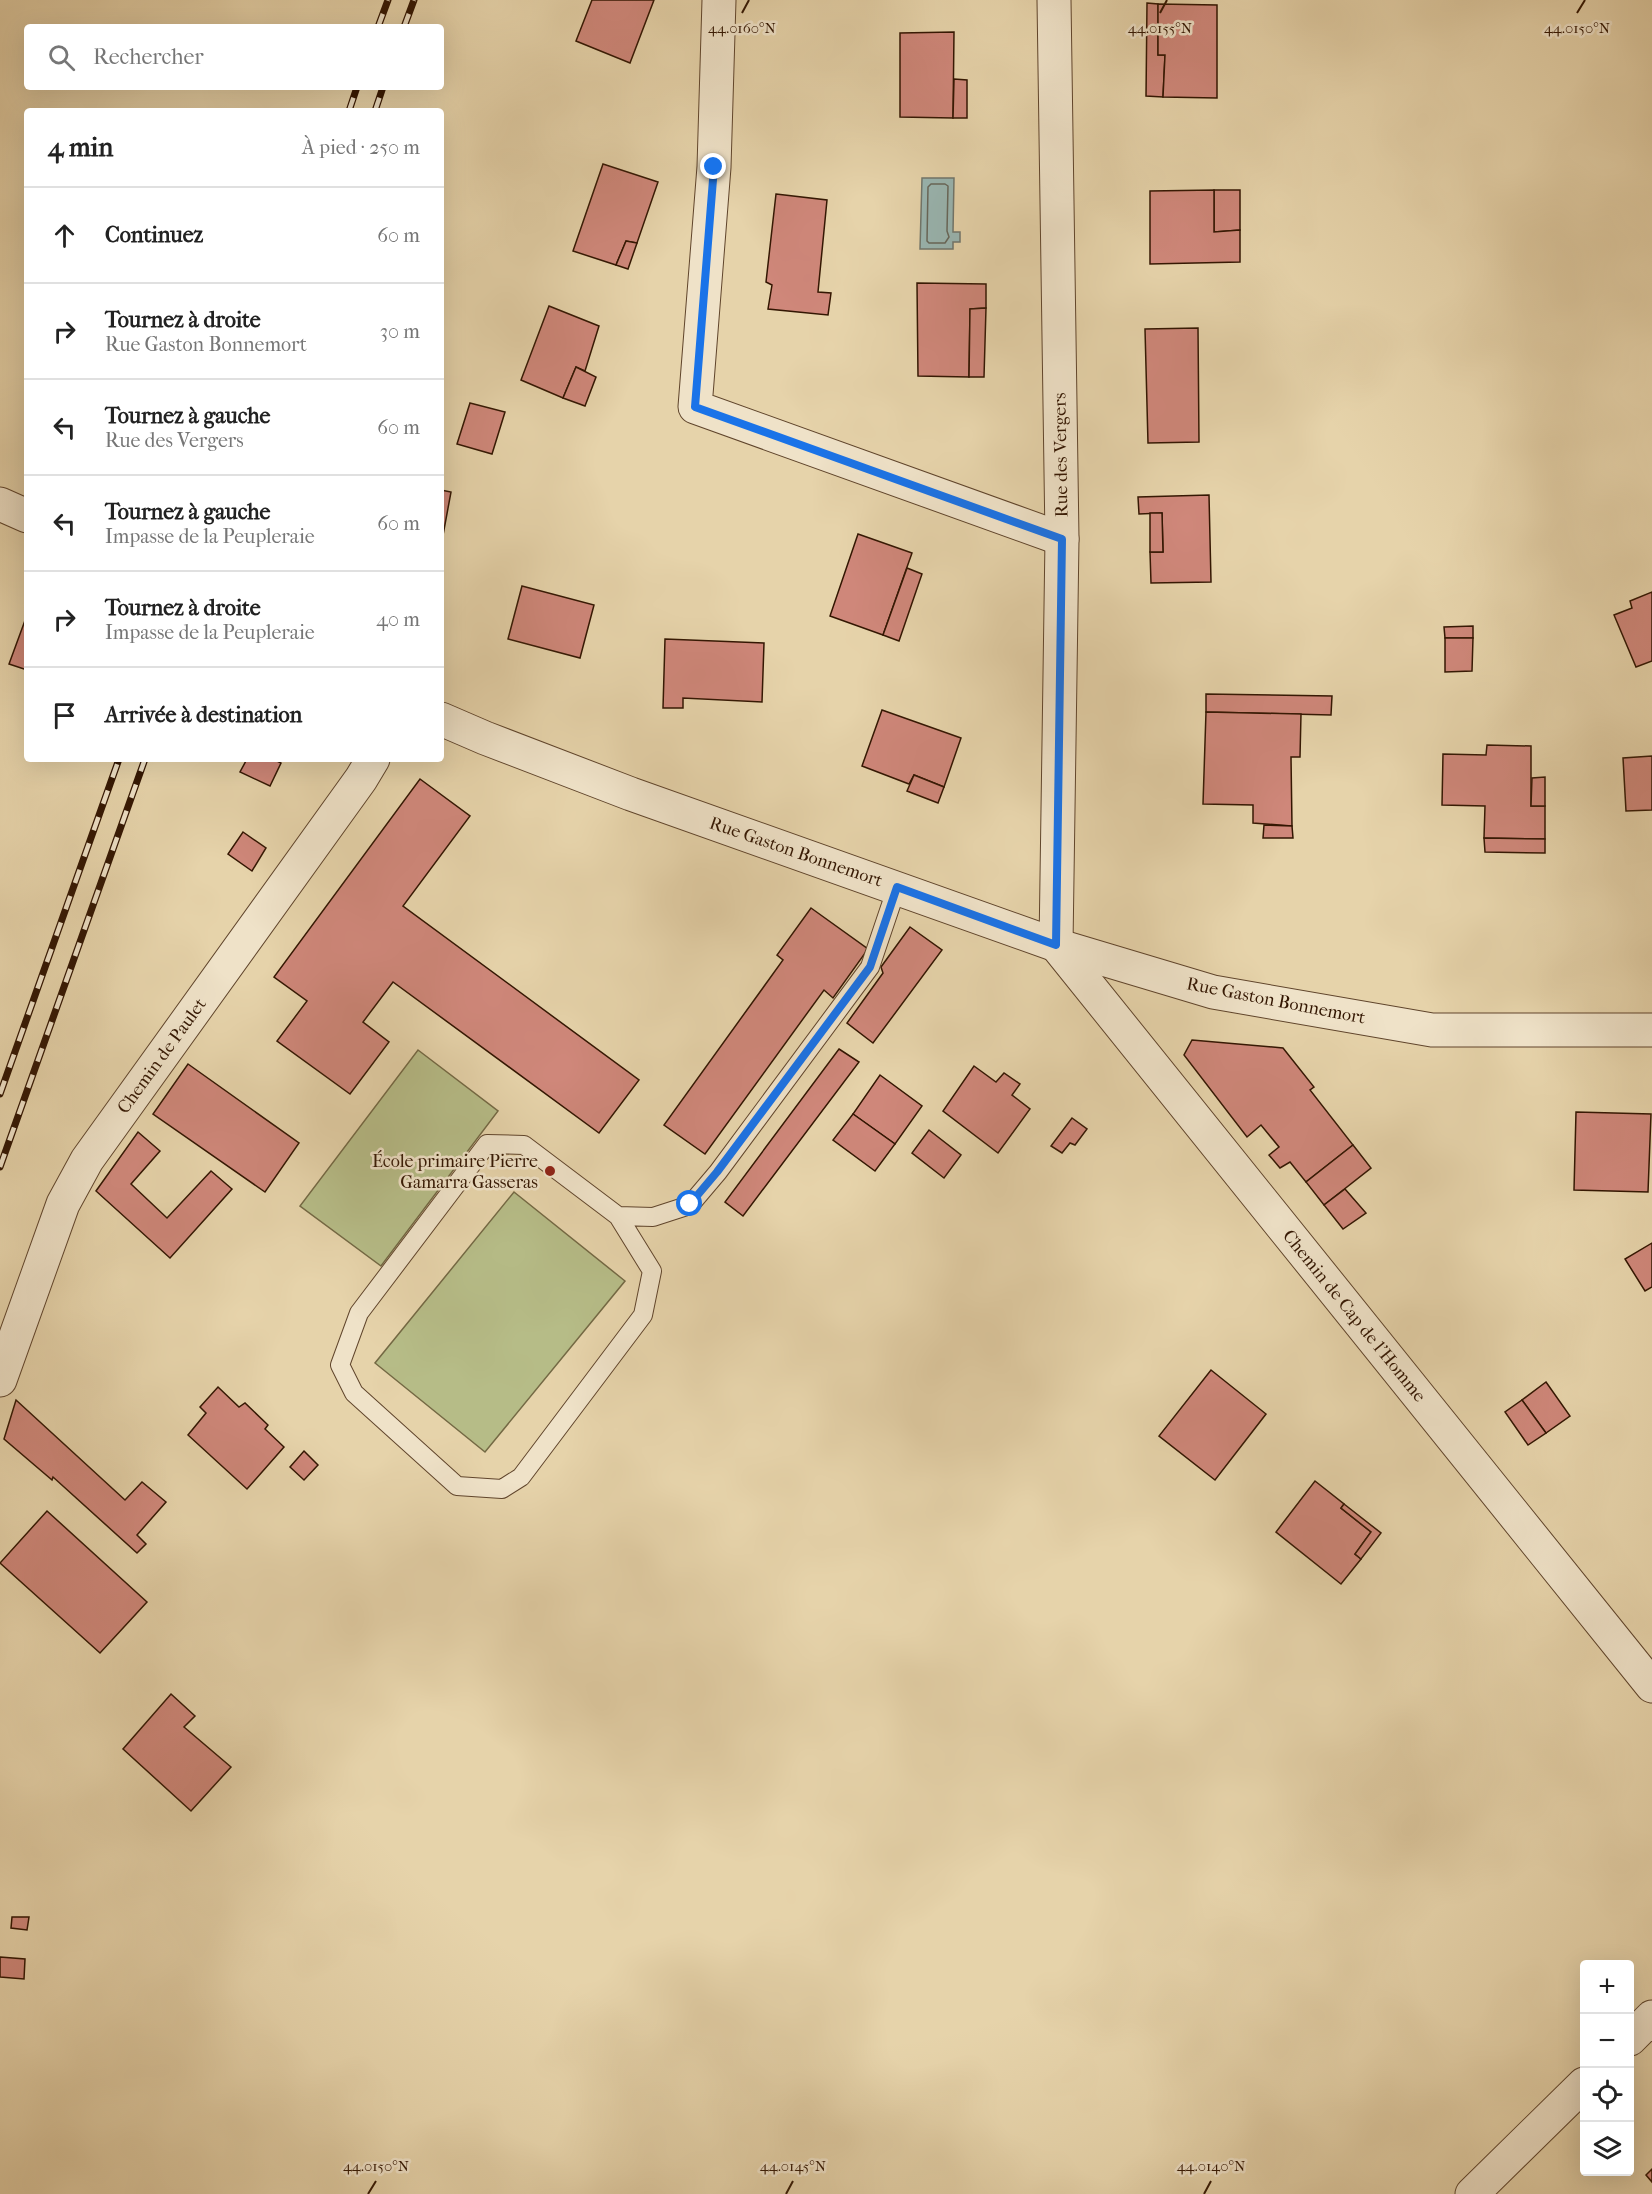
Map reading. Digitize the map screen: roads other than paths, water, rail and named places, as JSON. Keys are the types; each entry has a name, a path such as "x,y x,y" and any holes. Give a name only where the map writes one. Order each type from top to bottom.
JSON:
{"street":[{"path":"719,0 714,167 695,407 1062,539"},
{"name":"Rue des Vergers","path":"1054,0 1062,539 1056,945"},
{"path":"0,504 24,515"},
{"name":"Rue Gaston Bonnemort","path":"444,720 621,791 1056,945 1213,992 1432,1030 1652,1030"},
{"name":"Chemin de Paulet","path":"0,1380 63,1204 87,1160 371,762"},
{"name":"Chemin de Cap de l'Homme","path":"1056,945 1652,1686"},
{"path":"1634,2034 1652,2017"},
{"path":"1472,2194 1580,2088"}],"lane":[{"path":"618,1216 652,1271 643,1315 521,1477 502,1489 457,1486 354,1393 340,1365 359,1312 488,1144 524,1145 618,1216 653,1217 690,1204 717,1172 870,967 897,887"}],"water":[{"path":"922,178 954,178 953,232 960,232 960,242 953,242 953,249 920,249"}],"railway":[{"path":"379,24 388,0"},
{"path":"405,24 414,0"},
{"path":"350,108 356,90"},
{"path":"376,108 382,90"},
{"path":"0,1094 118,762"},
{"path":"0,1167 144,762"}],"place":[{"name":"École primaire Pierre Gamarra Gasseras","path":"550,1171"}]}
